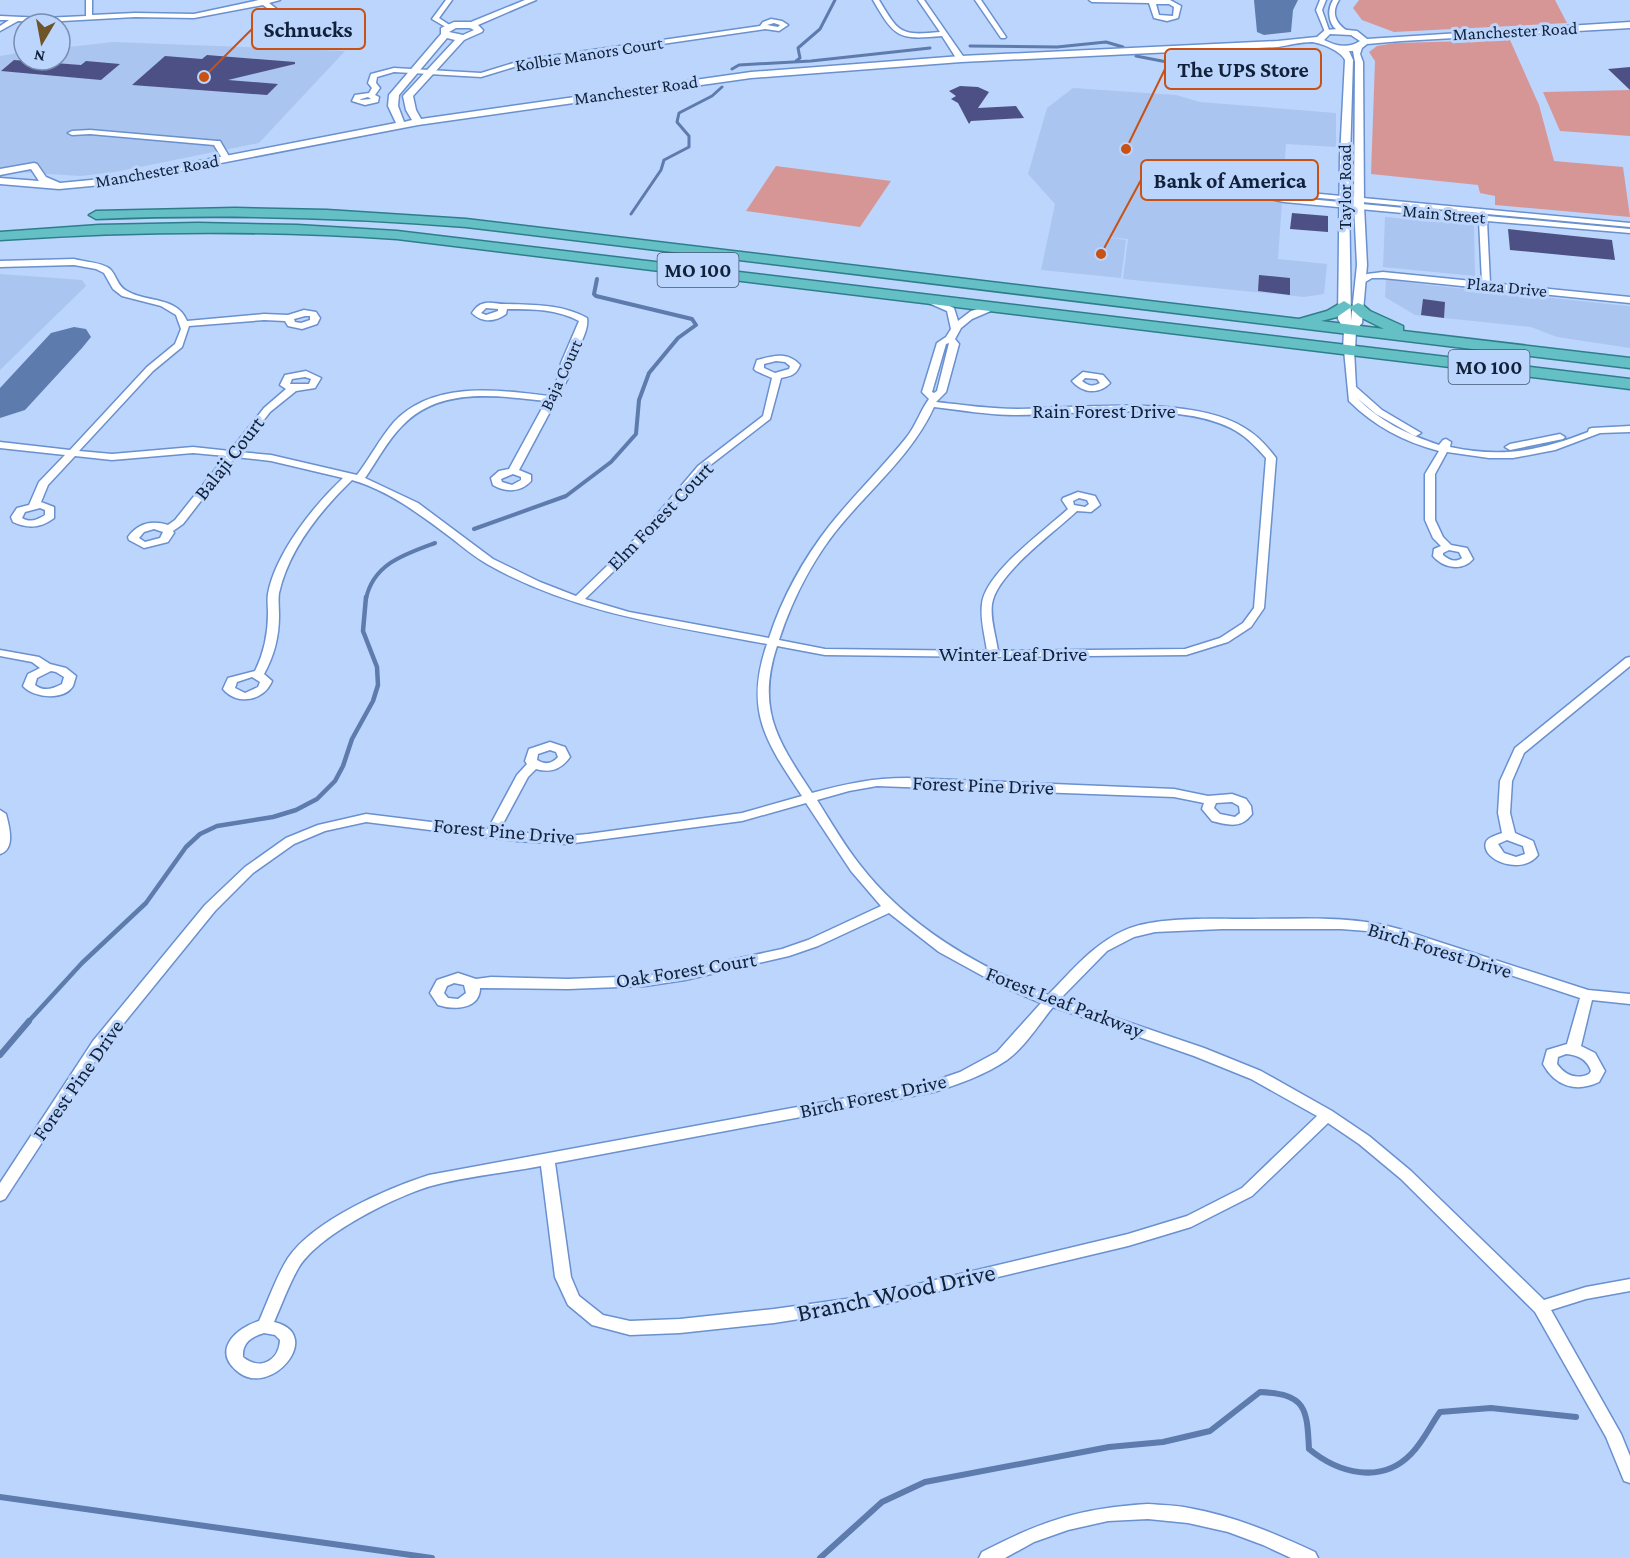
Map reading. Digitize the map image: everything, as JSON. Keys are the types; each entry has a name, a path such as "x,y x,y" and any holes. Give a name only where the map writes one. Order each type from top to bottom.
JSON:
{"highway":[{"name":"MO 100","path":"0,222 200,211 308,212 414,218 1630,363"},
{"name":"MO 100","path":"0,236 102,229 197,226 342,230 512,247 1630,384"},
{"path":"1292,322 1325,316 1351,307 1383,324 1420,338"}],"street":[{"path":"89,0 89,18"},
{"path":"72,18 135,15 194,16 262,1 277,0"},
{"path":"450,0 435,19 447,30 462,37"},
{"path":"401,125 393,106 394,95 447,30 472,25 532,0"},
{"path":"876,0 899,34 919,36 945,34"},
{"path":"921,0 961,59"},
{"path":"978,0 1003,38"},
{"path":"1092,0 1152,3"},
{"path":"1323,0 1319,10 1328,32"},
{"path":"1336,0 1331,9 1333,21 1336,26 1361,42"},
{"path":"262,1 286,18"},
{"path":"418,122 411,110 408,96 462,37 477,33 478,28 472,25"},
{"name":"Manchester Road","path":"0,181 59,186 136,177 418,122 699,81 791,71 961,59 1323,42 1340,48 1361,42 1401,38 1630,25"},
{"name":"Kolbie Manors Court","path":"371,96 376,88 372,83 374,76 394,70 481,75 523,62 765,27"},
{"path":"1323,42 1320,36 1328,32 1345,32"},
{"name":"Taylor Road","path":"1361,42 1356,54 1359,62 1359,203 1362,264 1360,282 1344,322 1350,330 1352,399 1360,409 1388,429 1406,438 1496,455 1536,452 1598,431 1630,429"},
{"name":"Taylor Road","path":"1340,48 1347,54 1349,60 1345,117 1344,202 1351,307"},
{"path":"72,133 97,132 217,142 226,158"},
{"path":"0,172 34,166 42,179 59,186"},
{"name":"Main Street","path":"1149,185 1257,194 1288,194 1344,202 1483,211 1630,225"},
{"path":"1483,211 1486,285"},
{"name":"Main Street","path":"1483,211 1630,231"},
{"path":"0,264 74,262 99,267 107,271 117,287 125,294 164,304 180,314 185,329 178,345 150,369 43,484 34,506"},
{"path":"1362,264 1383,275"},
{"path":"1360,282 1370,276 1383,275"},
{"name":"Plaza Drive","path":"1383,275 1630,300"},
{"path":"926,299 951,310 955,328 974,312 999,307"},
{"name":"Baja Court","path":"502,307 558,310 584,320 563,364 563,378 513,471"},
{"path":"184,324 264,317 289,318"},
{"name":"Forest Leaf Parkway","path":"931,401 927,392 933,369 942,343 950,339 955,328"},
{"name":"Forest Leaf Parkway","path":"950,339 954,344 941,392 931,401 919,427 888,467 833,528 808,568 772,643 764,670 762,700 774,740 807,798 855,868 890,907 944,949 1006,983 1050,1001 1256,1075 1328,1115 1364,1140 1431,1197 1541,1307 1613,1434 1630,1476"},
{"name":"Elm Forest Court","path":"578,600 647,533 701,468 767,417 777,376"},
{"name":"Balaji Court","path":"168,530 179,522 267,410 293,388"},
{"path":"1094,388 1102,410"},
{"path":"258,675 268,660 273,595 294,541 318,508 354,478 397,425 415,410 454,395 480,392 550,399"},
{"name":"Rain Forest Drive","path":"931,401 999,412 1166,409 1208,416 1244,431 1271,458 1259,608 1247,625"},
{"name":"Winter Leaf Drive","path":"0,445 112,457 193,450 285,461 354,478 414,505 489,561 536,584 578,600 627,615 825,652 857,654 1186,652 1224,640 1247,625"},
{"path":"1445,445 1430,474 1430,520 1438,538 1448,547"},
{"path":"993,654 987,604 992,587 1015,562 1074,509"},
{"path":"0,653 35,659 48,668"},
{"path":"1509,836 1504,813 1506,781 1519,751 1630,660"},
{"path":"492,833 523,775 534,764"},
{"name":"Forest Pine Drive","path":"0,1195 98,1045 210,908 261,860 290,842 322,828 366,818 551,840 588,838 742,816 858,785 907,782 1174,793 1211,800"},
{"path":"0,814 5,835 0,850"},
{"name":"Oak Forest Court","path":"473,984 645,981 685,975 784,953 813,943 890,907"},
{"name":"Birch Forest Drive","path":"264,1326 294,1262 338,1223 370,1205 429,1181 928,1088 964,1076 1002,1056 1050,1001 1102,948 1117,939 1155,927 1221,924 1367,926 1394,932 1587,995 1630,999"},
{"path":"1573,1049 1587,995"},
{"name":"Branch Wood Drive","path":"548,1160 563,1277 573,1300 598,1320 630,1328 680,1326 774,1316 868,1302 1128,1240 1191,1221 1248,1192 1328,1115"},
{"path":"1541,1307 1586,1293 1630,1285"},
{"path":"988,1558 1023,1538 1075,1518 1109,1512 1145,1511 1180,1514 1251,1532 1281,1543 1309,1558"}],"shaded area":[{"path":"1254,0 1298,0 1293,10 1291,32 1264,35 1257,32"},
{"path":"1359,0 1555,0 1567,23 1394,32 1362,20 1353,8"},
{"path":"1510,40 1539,105 1554,161 1623,167 1630,217 1495,205 1495,196 1480,193 1478,185 1371,174 1375,61 1369,52 1377,46 1395,43"},
{"path":"113,42 345,51 259,143 115,172 81,176 0,171 0,56 12,54 12,72 72,72 72,47"},
{"path":"1073,88 1176,95 1200,102 1336,113 1336,147 1286,144 1278,259 1327,264 1324,294 1304,297 1123,279 1128,239 1098,236 1126,240 1121,278 1041,270 1055,204 1028,174 1047,108"},
{"path":"1630,90 1630,136 1560,131 1543,92"},
{"path":"776,166 891,181 860,227 746,211"},
{"path":"1385,217 1474,225 1475,276 1383,267"},
{"path":"0,274 82,280 86,286 0,370"},
{"path":"1386,279 1628,306 1630,307 1630,348 1557,337 1531,327 1415,315 1385,297"},
{"path":"74,327 86,329 91,337 25,410 0,418 0,388 51,333"}],"building":[{"path":"207,55 295,62 295,64 228,80 278,84 267,95 132,85 165,56 202,59"},
{"path":"86,61 120,64 101,80 12,72 72,72 72,64 81,65"},
{"path":"12,62 12,72 1,71"},
{"path":"1630,67 1630,90 1608,69"},
{"path":"960,86 978,87 989,92 978,108 1016,106 1024,118 971,121 969,124 958,103 951,99 956,96 949,91"},
{"path":"1292,213 1328,216 1328,232 1290,229"},
{"path":"1508,229 1612,240 1615,260 1510,250"},
{"path":"1259,275 1290,278 1290,295 1258,291"},
{"path":"1423,299 1445,302 1444,318 1421,315"}],"waterway":[{"path":"796,61 800,58 798,48 820,29 835,0"},
{"path":"970,46 1057,47 1106,42 1123,47"},
{"path":"732,69 739,65 811,61 930,48"},
{"path":"1136,56 1167,62 1302,74"},
{"path":"631,214 661,170 664,160 689,147 689,136 677,122 679,113 712,96 722,87"},
{"path":"474,529 566,496 611,462 636,434 639,400 649,373 678,338 696,325 692,319 596,296 594,294 597,279"},
{"path":"366,599 370,587 383,569 402,556 435,543"},
{"path":"28,1022 82,963 146,903 186,847 200,834 217,826 273,817 296,810 317,799 335,781 352,739 373,701 378,685 377,667 363,631 366,597"},
{"path":"0,1055 29,1021"},
{"path":"820,1558 882,1502 925,1482 1109,1447 1163,1442 1210,1431 1260,1392 1275,1393 1295,1400 1305,1413 1309,1449 1333,1464 1360,1472 1386,1470 1399,1464 1423,1439 1440,1412 1491,1408 1576,1417"},
{"path":"0,1497 432,1558"}],"place":[{"name":"Schnucks","path":"204,77"},
{"name":"The UPS Store","path":"1126,149"},
{"name":"Bank of America","path":"1101,254"}]}
